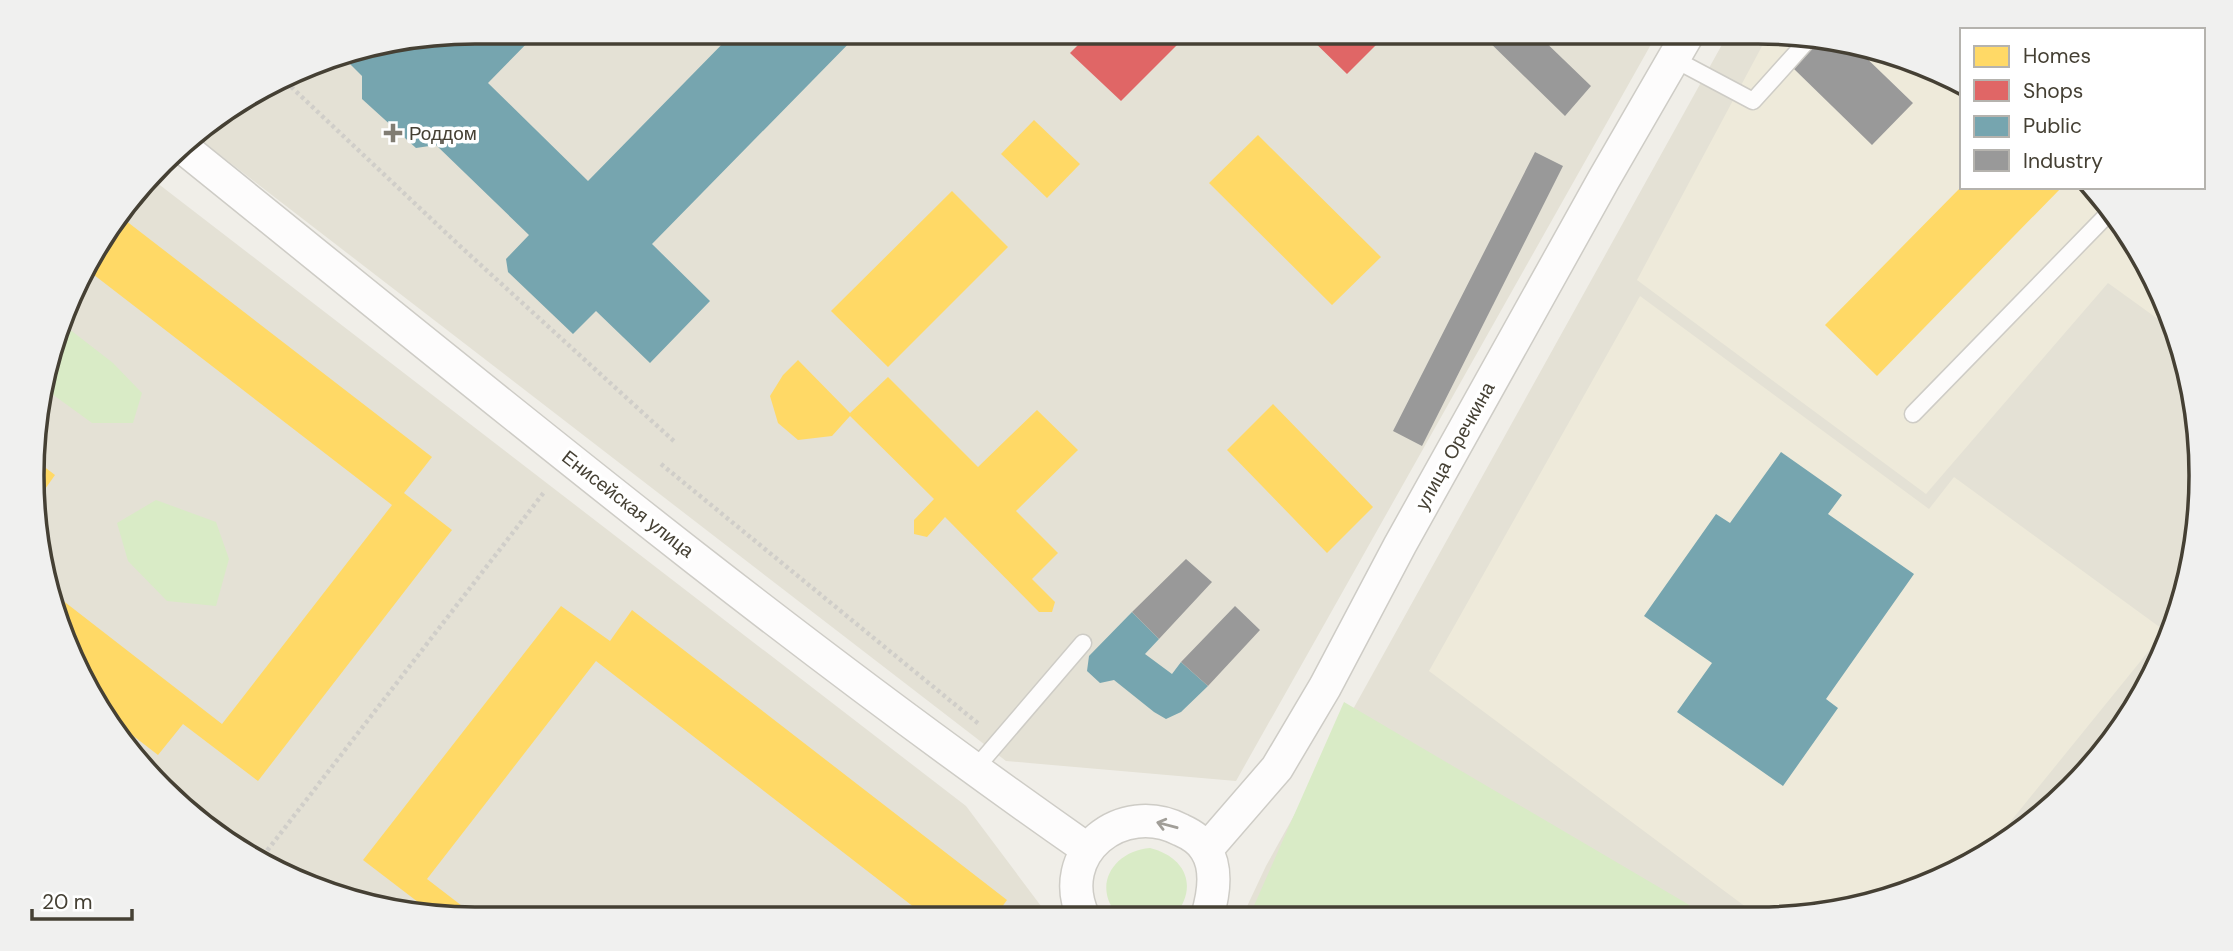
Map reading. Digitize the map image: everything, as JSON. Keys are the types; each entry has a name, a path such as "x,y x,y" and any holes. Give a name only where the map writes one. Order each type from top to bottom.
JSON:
{"street":[{"name":"улица Оречкина","path":"1206,850 1277,768 1325,687 1370,600 1579,223 1682,44"},
{"name":"Енисейская улица","path":"189,153 631,509 974,770 1087,849"},
{"path":"1079,907 1076,887 1087,849 1099,836 1117,825 1144,821 1169,823 1191,834 1206,850 1213,872 1213,897 1210,907"}],"lane":[{"path":"1674,59 1753,101 1802,46"},
{"path":"1913,414 2104,218"},
{"path":"974,770 1083,643"}],"path":[{"path":"290,86 461,247 677,443"},
{"path":"661,464 1000,741"},
{"path":"266,852 545,491"}],"shaded area":[{"path":"1651,44 1236,781 1006,761 203,142 260,102 310,77 364,58 419,47 447,45"},
{"path":"1722,44 1786,45 1842,52 1896,67 1948,88 1960,95 1960,189 2080,189 2100,213 2145,285 2175,364 2186,419 2188,447 2186,532 2175,587 2166,614 2145,666 2131,691 2082,760 2063,781 2020,818 1973,849 1923,874 1869,893 1814,904 1786,906 1247,907 1266,866"},
{"path":"1763,44 1814,47 1869,58 1923,77 1960,95 1960,189 2080,189 2100,213 2131,260 2160,320 2108,283 1926,494 1637,280"},
{"path":"158,183 966,806 1042,907 476,907 419,904 364,893 310,874 285,863 236,834 170,781 117,715 88,666 77,641 58,587 52,560 47,532 44,476 47,419 52,391 58,364 77,310 88,285 117,236"},
{"path":"1640,296 1929,509 1954,477 2161,628 2155,643 2005,829 1948,863 1896,884 1842,899 1786,906 1746,907 1429,671"}],"green space":[{"path":"70,329 113,363 142,393 133,423 92,423 52,394"},
{"path":"156,500 216,522 229,559 216,606 167,601 128,561 117,523"},
{"path":"1344,702 1693,907 1253,907"},
{"path":"1150,848 1162,852 1180,866 1187,884 1181,907 1112,907 1107,895 1110,873 1125,856"}],"building: Homes":[{"path":"1034,120 1080,164 1047,198 1001,154"},
{"path":"1258,135 1381,257 1332,305 1209,183"},
{"path":"1960,188 2060,189 1877,376 1825,325"},
{"path":"952,191 1008,247 888,367 831,311"},
{"path":"127,222 432,457 404,493 452,530 258,781 183,724 158,755 129,733 88,666 62,600 222,724 392,505 94,275"},
{"path":"798,360 850,413 888,377 978,467 1037,410 1078,450 1016,511 1058,553 1032,579 1055,602 1052,612 1039,612 945,517 927,537 914,534 914,520 934,499 850,416 832,436 798,440 778,423 770,396 783,375"},
{"path":"1273,404 1373,507 1327,553 1227,450"},
{"path":"44,467 55,475 44,490"},
{"path":"561,606 610,641 632,610 1007,900 1002,907 914,907 596,661 427,879 463,907 421,904 363,860"}],"building: Shops":[{"path":"1079,44 1178,44 1121,101 1070,53"},
{"path":"1316,44 1377,44 1347,74"}],"building: Public":[{"path":"526,44 488,83 588,181 722,44 848,44 652,244 710,301 650,363 596,311 573,334 508,272 506,259 529,235 436,145 416,148 362,99 362,76 349,63 419,47"},
{"path":"1781,452 1842,495 1828,514 1914,574 1826,699 1838,708 1783,786 1677,712 1712,663 1644,616 1716,514 1730,523"},
{"path":"1132,612 1159,639 1145,654 1172,674 1181,662 1208,686 1181,712 1166,719 1114,680 1100,683 1087,671 1089,656"}],"building: Industry":[{"path":"1491,44 1547,44 1591,86 1565,116"},
{"path":"1814,47 1866,57 1913,103 1872,145 1793,68"},
{"path":"1535,152 1563,166 1422,446 1393,431"},
{"path":"1186,559 1212,582 1159,639 1132,612"},
{"path":"1235,606 1260,630 1208,686 1181,662"}],"place":[{"name":"Роддом","path":"393,133"}]}
